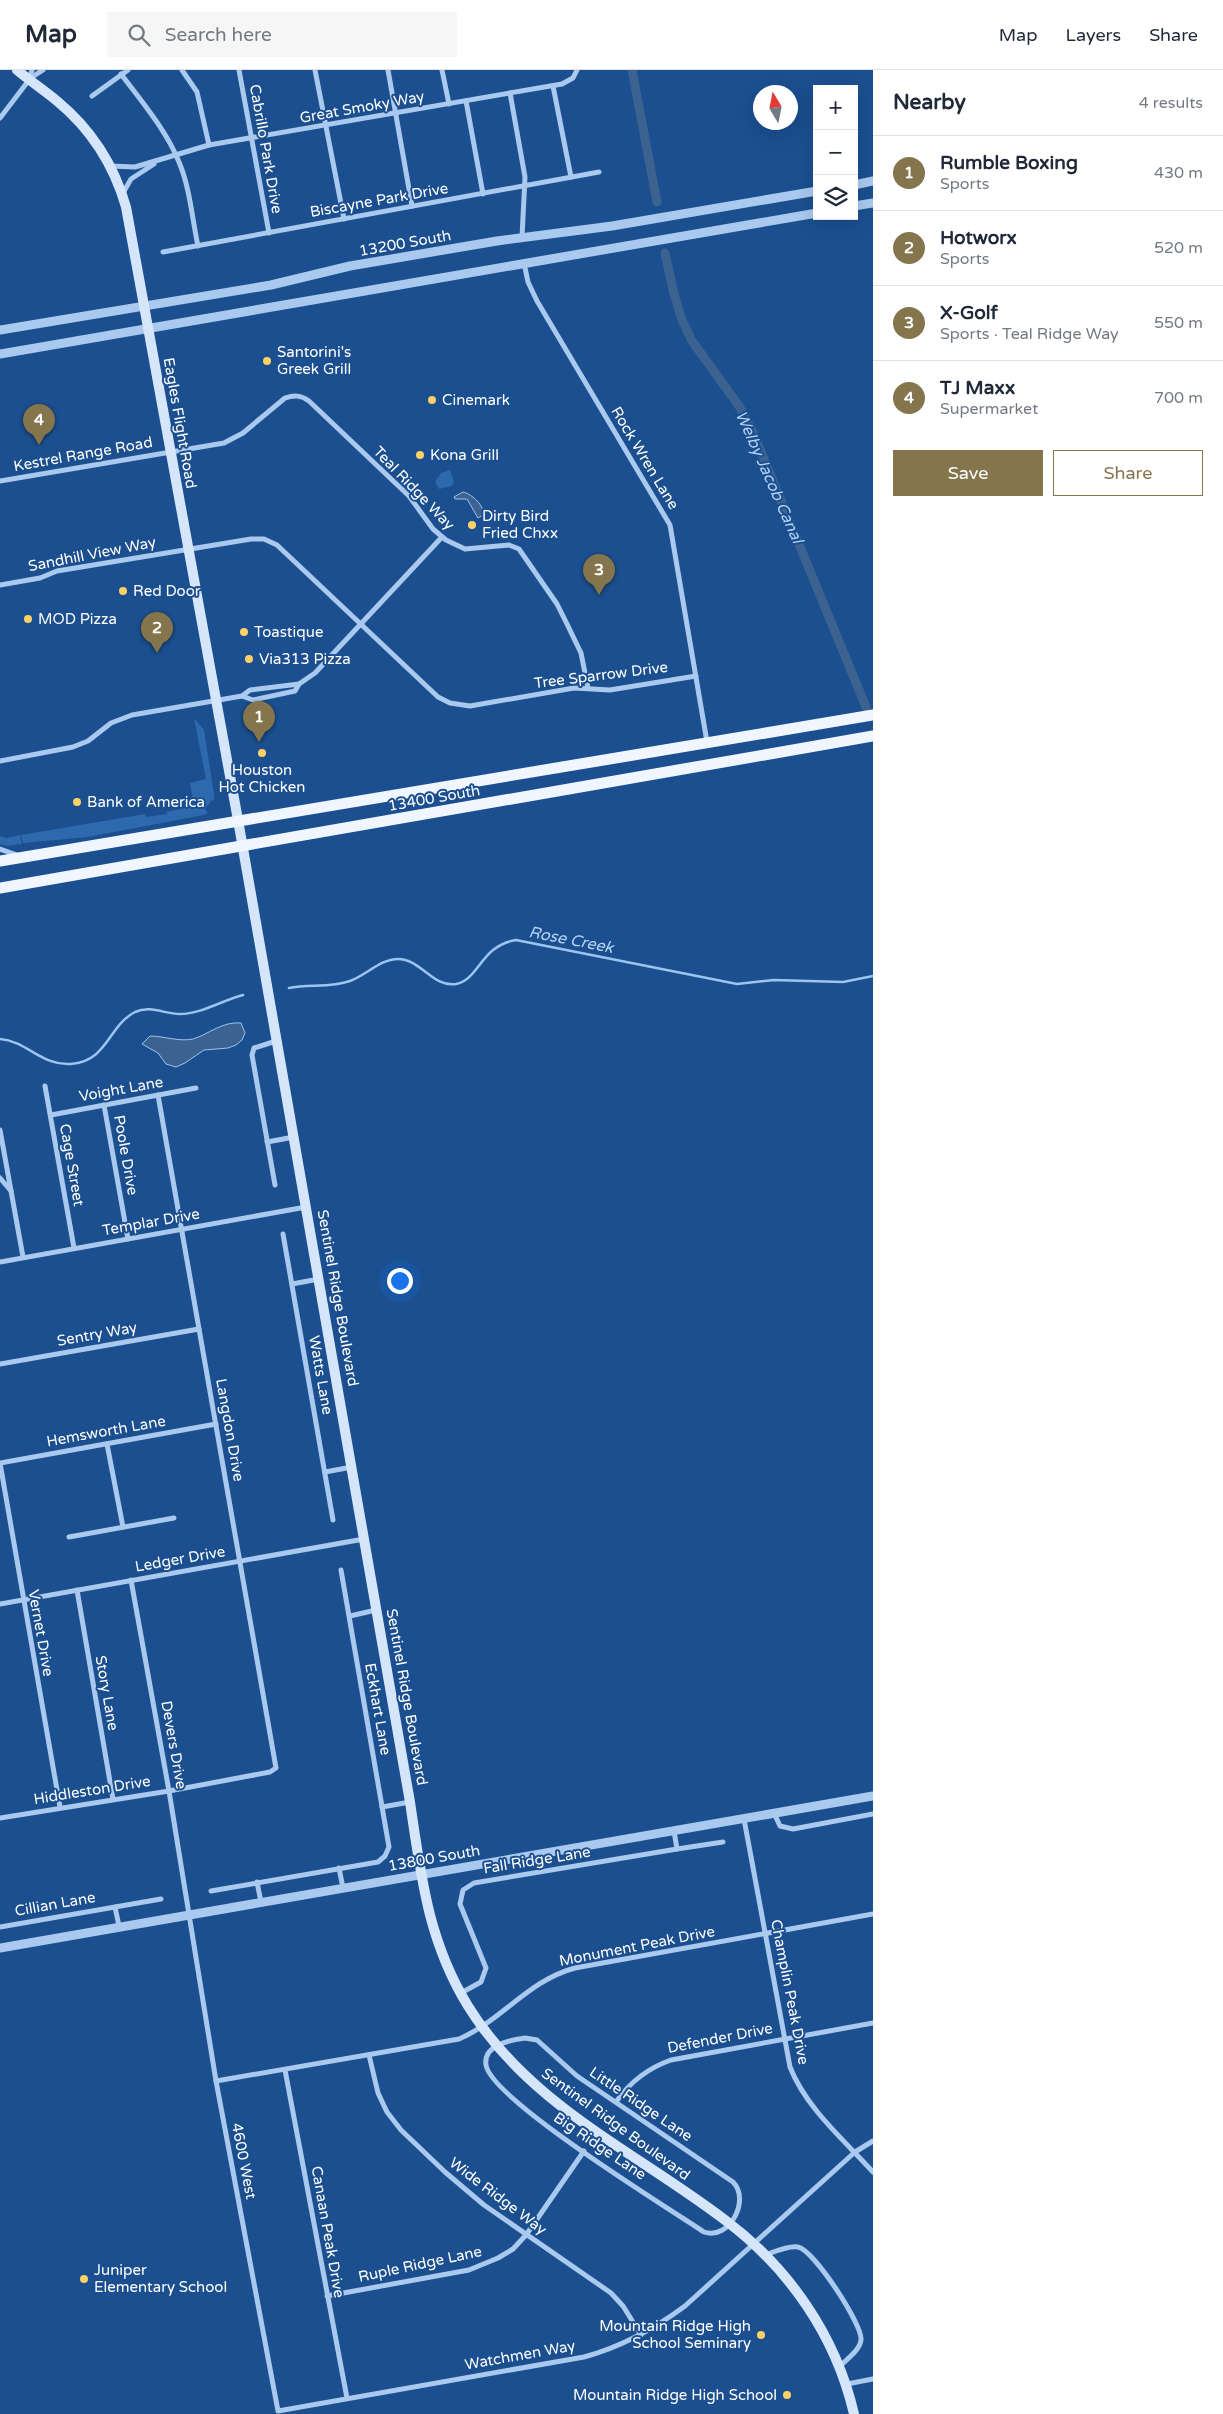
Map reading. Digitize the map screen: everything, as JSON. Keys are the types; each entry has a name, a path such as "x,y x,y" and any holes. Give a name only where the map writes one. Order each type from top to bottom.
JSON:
{"main road":[{"name":"Eagles Flight Road","path":"18,70 30,75 74,117 94,140 110,166 122,196 238,820"},
{"name":"13400 South","path":"0,861 873,714"},
{"name":"13400 South","path":"0,888 873,736"},
{"name":"Sentinel Ridge Boulevard","path":"238,820 377,1610 426,1904 435,1936 461,1994 497,2046 529,2080 563,2108 730,2224 765,2255 810,2311 824,2333 847,2384 854,2414"}],"street":[{"path":"0,118 30,75 38,76 43,70"},
{"path":"92,96 128,70"},
{"path":"182,70 197,92 209,145"},
{"name":"Cabrillo Park Drive","path":"239,70 269,233"},
{"path":"315,70 344,219"},
{"path":"388,70 412,206"},
{"path":"442,70 449,104"},
{"name":"Great Smoky Way","path":"110,166 130,167 156,162 176,154 209,145 553,86 566,83 573,78 577,70"},
{"path":"122,74 160,126 176,154 186,182 198,246"},
{"path":"553,86 571,177"},
{"path":"510,93 525,186 522,209 522,237"},
{"path":"466,102 483,194"},
{"name":"Great Smoky Way","path":"122,196 131,179 156,162"},
{"name":"Biscayne Park Drive","path":"163,252 599,172"},
{"path":"858,184 873,182"},
{"name":"13200 South","path":"0,330 271,284 350,266 522,237 612,226 813,192"},
{"path":"858,205 873,203"},
{"path":"0,354 813,214"},
{"name":"Rock Wren Lane","path":"524,263 528,282 537,301 670,525 707,742"},
{"name":"Teal Ridge Way","path":"170,452 230,440 285,398 301,396 309,401 409,496 442,537 452,544 465,549 508,546 519,549 568,624 582,658 588,688"},
{"name":"Kestrel Range Road","path":"0,481 170,452"},
{"path":"0,760 73,747 88,741 111,723 125,717 242,696 250,690 299,684 315,674 442,537"},
{"name":"Tree Sparrow Drive","path":"188,549 251,539 268,541 276,545 438,697 456,705 477,705 588,688 610,690 696,676"},
{"name":"Sandhill View Way","path":"0,585 40,578 57,571 188,549"},
{"path":"242,696 253,700 289,694 297,689 299,684"},
{"path":"0,849 22,857"},
{"path":"275,1185 252,1056 254,1048 277,1041"},
{"name":"Cage Street","path":"45,1086 74,1248"},
{"name":"Voight Lane","path":"50,1115 196,1088"},
{"name":"Langdon Drive","path":"158,1095 276,1768"},
{"name":"Poole Drive","path":"104,1105 128,1239"},
{"path":"0,1130 24,1257"},
{"path":"267,1142 294,1137"},
{"path":"0,1178 12,1192"},
{"name":"Templar Drive","path":"0,1262 306,1207"},
{"name":"Watts Lane","path":"283,1234 333,1520"},
{"path":"292,1284 319,1279"},
{"name":"Sentry Way","path":"0,1364 199,1328"},
{"name":"Hemsworth Lane","path":"0,1463 216,1424"},
{"path":"107,1444 122,1527"},
{"name":"Vernet Drive","path":"0,1463 60,1808"},
{"path":"325,1472 352,1468"},
{"path":"69,1537 174,1518"},
{"name":"Ledger Drive","path":"0,1604 364,1538"},
{"name":"Eckhart Lane","path":"339,1868 378,1862 385,1856 389,1847 341,1570"},
{"name":"Devers Drive","path":"131,1580 190,1914"},
{"name":"Story Lane","path":"76,1590 114,1800"},
{"path":"350,1616 377,1610"},
{"name":"Hiddleston Drive","path":"0,1816 169,1791 270,1772 276,1768"},
{"name":"13800 South","path":"0,1948 873,1796"},
{"path":"382,1807 410,1802"},
{"path":"774,1814 780,1826 792,1829 873,1814"},
{"name":"Champlin Peak Drive","path":"744,1818 790,2067 803,2094 873,2172"},
{"path":"674,1831 677,1849"},
{"name":"Fall Ridge Lane","path":"461,1994 481,1982 486,1968 460,1904 463,1890 474,1883 723,1842"},
{"path":"211,1891 339,1868 342,1888"},
{"path":"257,1882 261,1902"},
{"name":"Cillian Lane","path":"0,1927 161,1899"},
{"name":"Cillian Lane","path":"115,1907 119,1926"},
{"name":"4600 West","path":"190,1914 216,2082 278,2412"},
{"name":"Monument Peak Drive","path":"216,2082 452,2041 464,2037 482,2026 538,1984 565,1971 873,1914"},
{"name":"Defender Drive","path":"616,2102 639,2076 663,2062 684,2056 873,2023"},
{"name":"Little Ridge Lane","path":"497,2046 525,2038 538,2040 568,2069 736,2185 740,2197 730,2224"},
{"name":"Big Ridge Lane","path":"497,2046 490,2051 486,2059 491,2075 533,2116 704,2232 717,2234 725,2230 730,2224"},
{"name":"Wide Ridge Way","path":"369,2055 378,2093 394,2121 458,2184 526,2235 611,2293 623,2306 642,2335"},
{"name":"Canaan Peak Drive","path":"286,2070 347,2398"},
{"name":"Watchmen Way","path":"278,2412 347,2398 584,2357 611,2349 642,2335 685,2306 854,2152 873,2141"},
{"name":"Ruple Ridge Lane","path":"327,2296 480,2266 506,2254 526,2235 584,2151"},
{"path":"765,2255 796,2246 804,2248 811,2254 840,2295 862,2339 860,2346 840,2366"},
{"path":"847,2384 873,2379"}],"shaded area":[{"path":"450,470 454,482 452,486 439,489 435,482 441,473"},
{"path":"463,492 477,501 482,508 483,515 478,518 467,499 455,499 454,497"},
{"path":"194,718 204,730 214,794 214,801 212,800 205,809 208,813 88,837 23,843 21,835 145,814 146,817 167,814 166,812 194,806 190,783 206,779"},
{"path":"20,835 22,844 6,846 0,844 0,836 6,838"},
{"path":"241,1023 245,1033 242,1040 236,1045 228,1048 204,1050 176,1067 166,1064 158,1053 142,1044 150,1036 182,1040 193,1039 228,1024"}],"waterway":[{"name":"Welby Jacob Canal","path":"632,70 657,202"},
{"name":"Welby Jacob Canal","path":"665,253 682,320 692,341 739,406 752,430 866,707"},
{"name":"Rose Creek","path":"289,988 343,983 356,978 379,964 398,959 414,963 440,982 456,984 470,976 495,949 504,943 516,940 737,984 774,980 843,982 873,976"},
{"name":"Rose Creek","path":"0,1039 18,1044 51,1061 60,1064 71,1064 93,1057 126,1018 135,1012 147,1009 174,1014 188,1013 243,995"}],"place":[{"name":"Santorini's Greek Grill","path":"267,361"},
{"name":"Cinemark","path":"432,400"},
{"name":"TJ Maxx","path":"39,445"},
{"name":"Kona Grill","path":"420,455"},
{"name":"Dirty Bird Fried Chxx","path":"472,525"},
{"name":"Red Door","path":"123,591"},
{"name":"X-Golf","path":"599,595"},
{"name":"MOD Pizza","path":"28,619"},
{"name":"Toastique","path":"244,632"},
{"name":"Hotworx","path":"157,653"},
{"name":"Via313 Pizza","path":"249,659"},
{"name":"Rumble Boxing","path":"259,742"},
{"name":"Houston Hot Chicken","path":"262,753"},
{"name":"Bank of America","path":"77,802"},
{"name":"Juniper Elementary School","path":"84,2279"},
{"name":"Mountain Ridge High School Seminary","path":"761,2335"},
{"name":"Mountain Ridge High School","path":"787,2395"}]}
